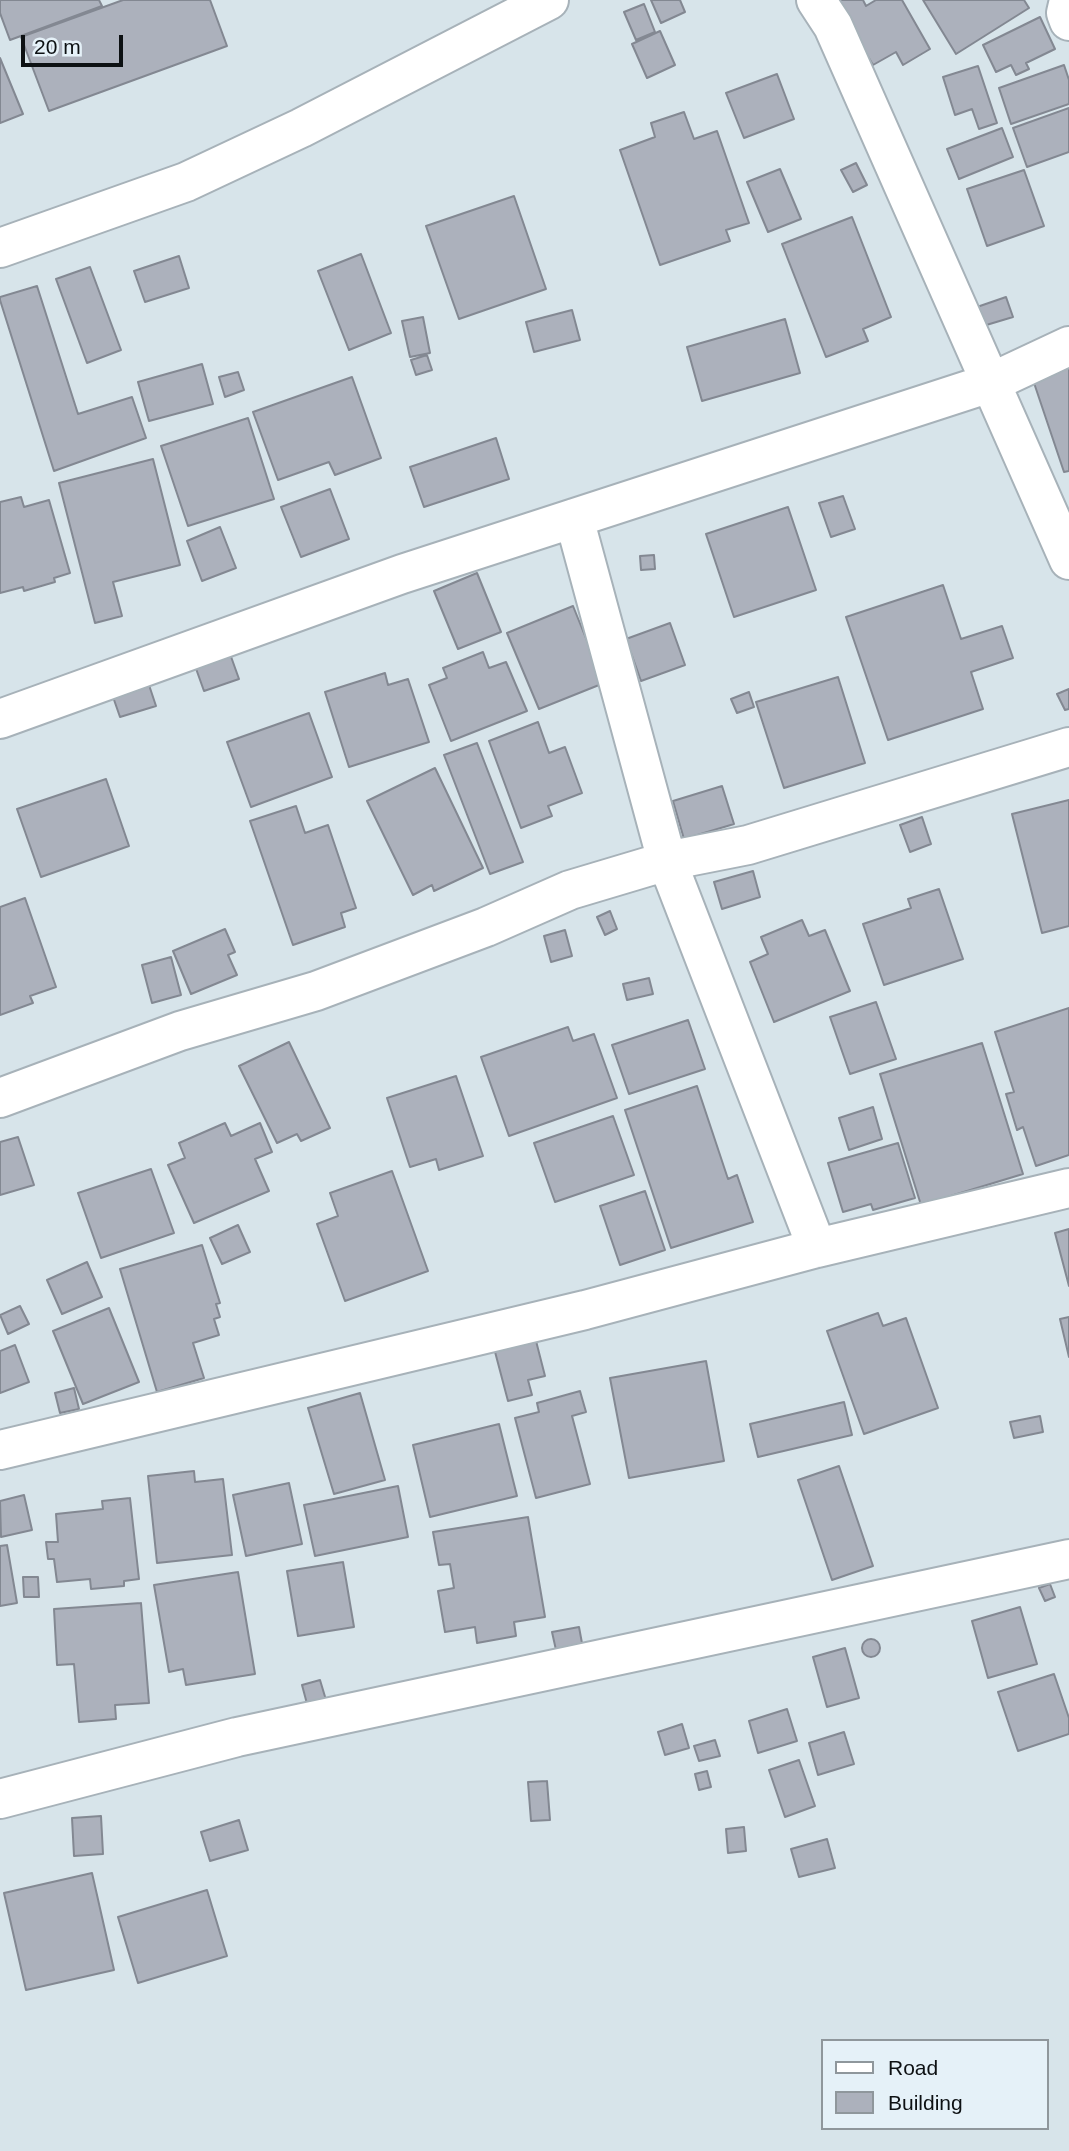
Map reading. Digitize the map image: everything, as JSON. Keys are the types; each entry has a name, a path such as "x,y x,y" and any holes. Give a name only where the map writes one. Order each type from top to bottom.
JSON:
{"street":[{"path":"0,248 186,182 454,51 549,0"},
{"path":"816,0 833,26 1069,560"},
{"path":"1069,0 1066,13 1069,21"},
{"path":"0,719 402,574 990,383 1069,346"},
{"path":"574,518 667,861 817,1248"},
{"path":"0,1098 180,1031 316,991 486,927 570,890 667,861 748,845 1069,747"},
{"path":"0,1450 585,1310 817,1248 1069,1188"},
{"path":"0,1799 237,1737 1069,1559"}],"building":[{"path":"0,0 99,0 102,6 10,40 0,13"},
{"path":"123,0 210,0 227,46 49,111 21,37"},
{"path":"651,0 680,0 685,12 661,23"},
{"path":"827,0 863,0 866,6 876,0 902,0 930,49 903,65 896,52 873,65 849,24"},
{"path":"923,0 1024,0 1029,8 956,54"},
{"path":"644,4 655,32 636,40 624,12"},
{"path":"1040,17 1055,49 1026,63 1029,69 1016,75 1011,65 996,72 983,45"},
{"path":"660,31 675,65 647,78 632,44"},
{"path":"0,58 23,114 0,123"},
{"path":"1064,65 1069,80 1069,104 1011,124 999,88"},
{"path":"978,66 997,123 979,129 972,109 955,115 943,77"},
{"path":"777,74 794,119 744,138 726,93"},
{"path":"1069,108 1069,152 1027,167 1013,128"},
{"path":"684,112 694,139 717,131 749,223 726,230 730,241 660,265 620,150 655,137 651,123"},
{"path":"1002,128 1013,157 959,179 947,149"},
{"path":"856,163 867,185 853,192 841,170"},
{"path":"780,169 801,219 768,232 747,182"},
{"path":"1024,170 1044,226 987,246 967,189"},
{"path":"514,196 546,289 459,319 426,226"},
{"path":"852,217 891,317 863,329 868,341 826,357 782,244"},
{"path":"361,254 391,333 349,350 318,271"},
{"path":"179,256 189,288 145,302 134,271"},
{"path":"90,267 121,350 87,363 56,279"},
{"path":"37,286 78,414 132,397 146,438 54,471 0,300 0,297"},
{"path":"1006,297 1013,317 983,326 977,307"},
{"path":"572,310 580,340 534,352 526,322"},
{"path":"423,317 430,353 410,357 402,321"},
{"path":"785,319 800,373 702,401 687,347"},
{"path":"427,355 432,370 416,375 411,360"},
{"path":"1069,361 1069,471 1064,472 1031,374"},
{"path":"202,364 213,404 149,421 138,382"},
{"path":"238,372 244,390 225,397 219,377"},
{"path":"352,377 381,458 335,475 329,462 278,480 253,412"},
{"path":"248,418 274,499 188,526 161,446"},
{"path":"496,438 509,479 424,507 410,467"},
{"path":"153,459 180,565 113,582 122,616 95,623 59,483"},
{"path":"330,489 349,539 301,557 281,507"},
{"path":"843,496 855,529 831,537 819,503"},
{"path":"21,497 24,507 49,500 70,573 54,578 55,582 24,591 23,587 0,593 0,502"},
{"path":"788,507 816,590 734,617 706,534"},
{"path":"220,527 236,568 202,581 187,541"},
{"path":"654,555 655,569 641,570 640,556"},
{"path":"477,573 501,632 458,649 434,591"},
{"path":"943,585 961,639 1002,626 1013,658 971,672 983,709 888,740 846,617"},
{"path":"573,606 604,683 539,709 507,633"},
{"path":"670,623 685,665 641,681 626,639"},
{"path":"229,651 239,679 204,691 194,663"},
{"path":"483,652 489,668 506,662 527,711 451,741 429,685 447,678 443,668"},
{"path":"385,673 388,685 408,679 429,742 349,767 325,692"},
{"path":"838,677 865,763 784,788 756,702"},
{"path":"148,682 156,706 120,717 112,694"},
{"path":"1069,689 1069,709 1065,710 1057,694"},
{"path":"749,692 754,707 737,713 731,699"},
{"path":"309,713 332,777 251,807 227,742"},
{"path":"538,722 549,753 565,747 582,793 548,806 552,816 521,828 489,741"},
{"path":"477,743 523,862 490,874 444,755"},
{"path":"435,768 483,868 434,891 432,885 413,895 367,801"},
{"path":"106,779 129,846 41,877 17,809"},
{"path":"722,786 734,824 684,839 673,801"},
{"path":"1069,800 1069,926 1042,933 1012,814"},
{"path":"296,806 305,833 328,825 356,908 341,913 345,927 293,945 250,821"},
{"path":"922,817 931,844 910,852 900,825"},
{"path":"753,871 760,897 722,909 714,882"},
{"path":"939,889 963,959 884,985 863,924 911,908 908,899"},
{"path":"25,898 56,987 30,996 33,1003 0,1015 0,907"},
{"path":"610,911 617,929 605,935 597,917"},
{"path":"802,920 809,936 825,930 850,991 774,1022 750,962 768,954 761,937"},
{"path":"225,929 235,952 228,955 237,975 191,994 173,951"},
{"path":"565,930 572,956 551,962 544,936"},
{"path":"171,957 181,995 152,1003 142,965"},
{"path":"649,978 653,994 627,1000 623,984"},
{"path":"876,1002 896,1059 850,1074 830,1017"},
{"path":"1069,1008 1069,1155 1036,1166 1023,1127 1017,1130 1006,1094 1014,1092 995,1032"},
{"path":"688,1020 705,1069 629,1094 612,1045"},
{"path":"568,1027 573,1041 594,1034 617,1098 509,1136 481,1057"},
{"path":"289,1042 330,1128 301,1141 297,1134 277,1143 239,1066"},
{"path":"982,1043 1023,1174 921,1205 880,1074"},
{"path":"456,1076 483,1156 439,1170 436,1159 410,1167 387,1098"},
{"path":"697,1086 728,1179 737,1175 753,1222 671,1248 625,1110"},
{"path":"873,1107 882,1139 849,1150 839,1118"},
{"path":"613,1116 634,1175 555,1202 534,1143"},
{"path":"225,1123 231,1136 260,1123 272,1152 255,1159 269,1191 194,1223 168,1165 185,1158 179,1143"},
{"path":"18,1137 34,1185 0,1195 0,1142"},
{"path":"898,1143 915,1198 873,1210 871,1204 843,1212 828,1163"},
{"path":"151,1169 174,1233 101,1258 78,1193"},
{"path":"392,1171 428,1271 345,1301 317,1224 338,1216 330,1193"},
{"path":"645,1191 665,1250 620,1265 600,1206"},
{"path":"238,1225 250,1252 222,1264 210,1238"},
{"path":"1069,1229 1069,1286 1055,1233"},
{"path":"202,1245 220,1303 216,1304 220,1317 214,1319 219,1335 193,1343 204,1378 157,1392 120,1269"},
{"path":"87,1262 102,1297 62,1314 47,1280"},
{"path":"20,1306 29,1324 8,1334 0,1315"},
{"path":"109,1308 139,1382 83,1404 53,1331"},
{"path":"878,1313 883,1326 906,1318 938,1408 864,1434 827,1331"},
{"path":"1069,1317 1069,1357 1060,1319"},
{"path":"535,1337 545,1376 528,1380 532,1395 508,1401 494,1348"},
{"path":"15,1345 29,1382 0,1393 0,1351"},
{"path":"706,1361 724,1461 629,1478 610,1378"},
{"path":"74,1388 79,1409 60,1413 55,1393"},
{"path":"580,1391 586,1412 572,1416 590,1484 536,1498 515,1418 539,1412 537,1403"},
{"path":"360,1393 385,1480 334,1494 308,1408"},
{"path":"844,1402 852,1435 758,1457 750,1424"},
{"path":"1040,1416 1043,1432 1014,1438 1010,1422"},
{"path":"499,1424 517,1496 430,1517 413,1445"},
{"path":"839,1466 873,1566 832,1580 798,1480"},
{"path":"194,1471 195,1482 223,1479 232,1555 157,1563 148,1476"},
{"path":"289,1483 302,1544 246,1556 233,1495"},
{"path":"398,1486 408,1537 315,1556 304,1505"},
{"path":"24,1495 32,1530 1,1537 0,1501"},
{"path":"130,1498 139,1579 124,1581 124,1586 91,1589 90,1579 57,1582 54,1559 48,1559 46,1542 58,1542 56,1514 103,1509 102,1501"},
{"path":"528,1517 545,1617 514,1622 516,1636 477,1643 475,1627 445,1632 438,1591 454,1588 450,1564 439,1565 433,1532"},
{"path":"7,1545 17,1603 0,1606 0,1546"},
{"path":"343,1562 354,1627 298,1636 287,1571"},
{"path":"238,1572 255,1674 186,1685 183,1669 169,1672 154,1585"},
{"path":"23,1577 38,1577 39,1597 24,1597"},
{"path":"1050,1584 1055,1597 1045,1601 1039,1588"},
{"path":"141,1603 149,1703 115,1705 116,1719 79,1722 74,1664 57,1665 54,1609"},
{"path":"1020,1607 1037,1664 988,1678 972,1621"},
{"path":"579,1627 584,1654 558,1659 552,1632"},
{"path":"871,1639 877,1642 880,1648 877,1654 871,1657 865,1654 862,1648 865,1642"},
{"path":"845,1648 859,1698 827,1707 813,1657"},
{"path":"1054,1674 1069,1718 1069,1734 1018,1751 998,1692"},
{"path":"320,1680 329,1710 310,1715 302,1685"},
{"path":"787,1709 797,1741 758,1753 749,1721"},
{"path":"682,1724 689,1748 665,1755 658,1732"},
{"path":"844,1732 854,1764 818,1775 809,1743"},
{"path":"715,1740 720,1756 699,1761 694,1746"},
{"path":"799,1760 815,1806 785,1817 769,1770"},
{"path":"707,1771 711,1787 699,1790 695,1774"},
{"path":"547,1781 550,1820 531,1821 528,1782"},
{"path":"101,1816 103,1854 74,1856 72,1818"},
{"path":"239,1820 248,1850 210,1861 201,1832"},
{"path":"744,1827 746,1851 728,1853 726,1829"},
{"path":"827,1839 835,1868 799,1877 791,1849"},
{"path":"92,1873 114,1970 26,1990 4,1893"},
{"path":"207,1890 227,1956 138,1983 118,1917"}]}
